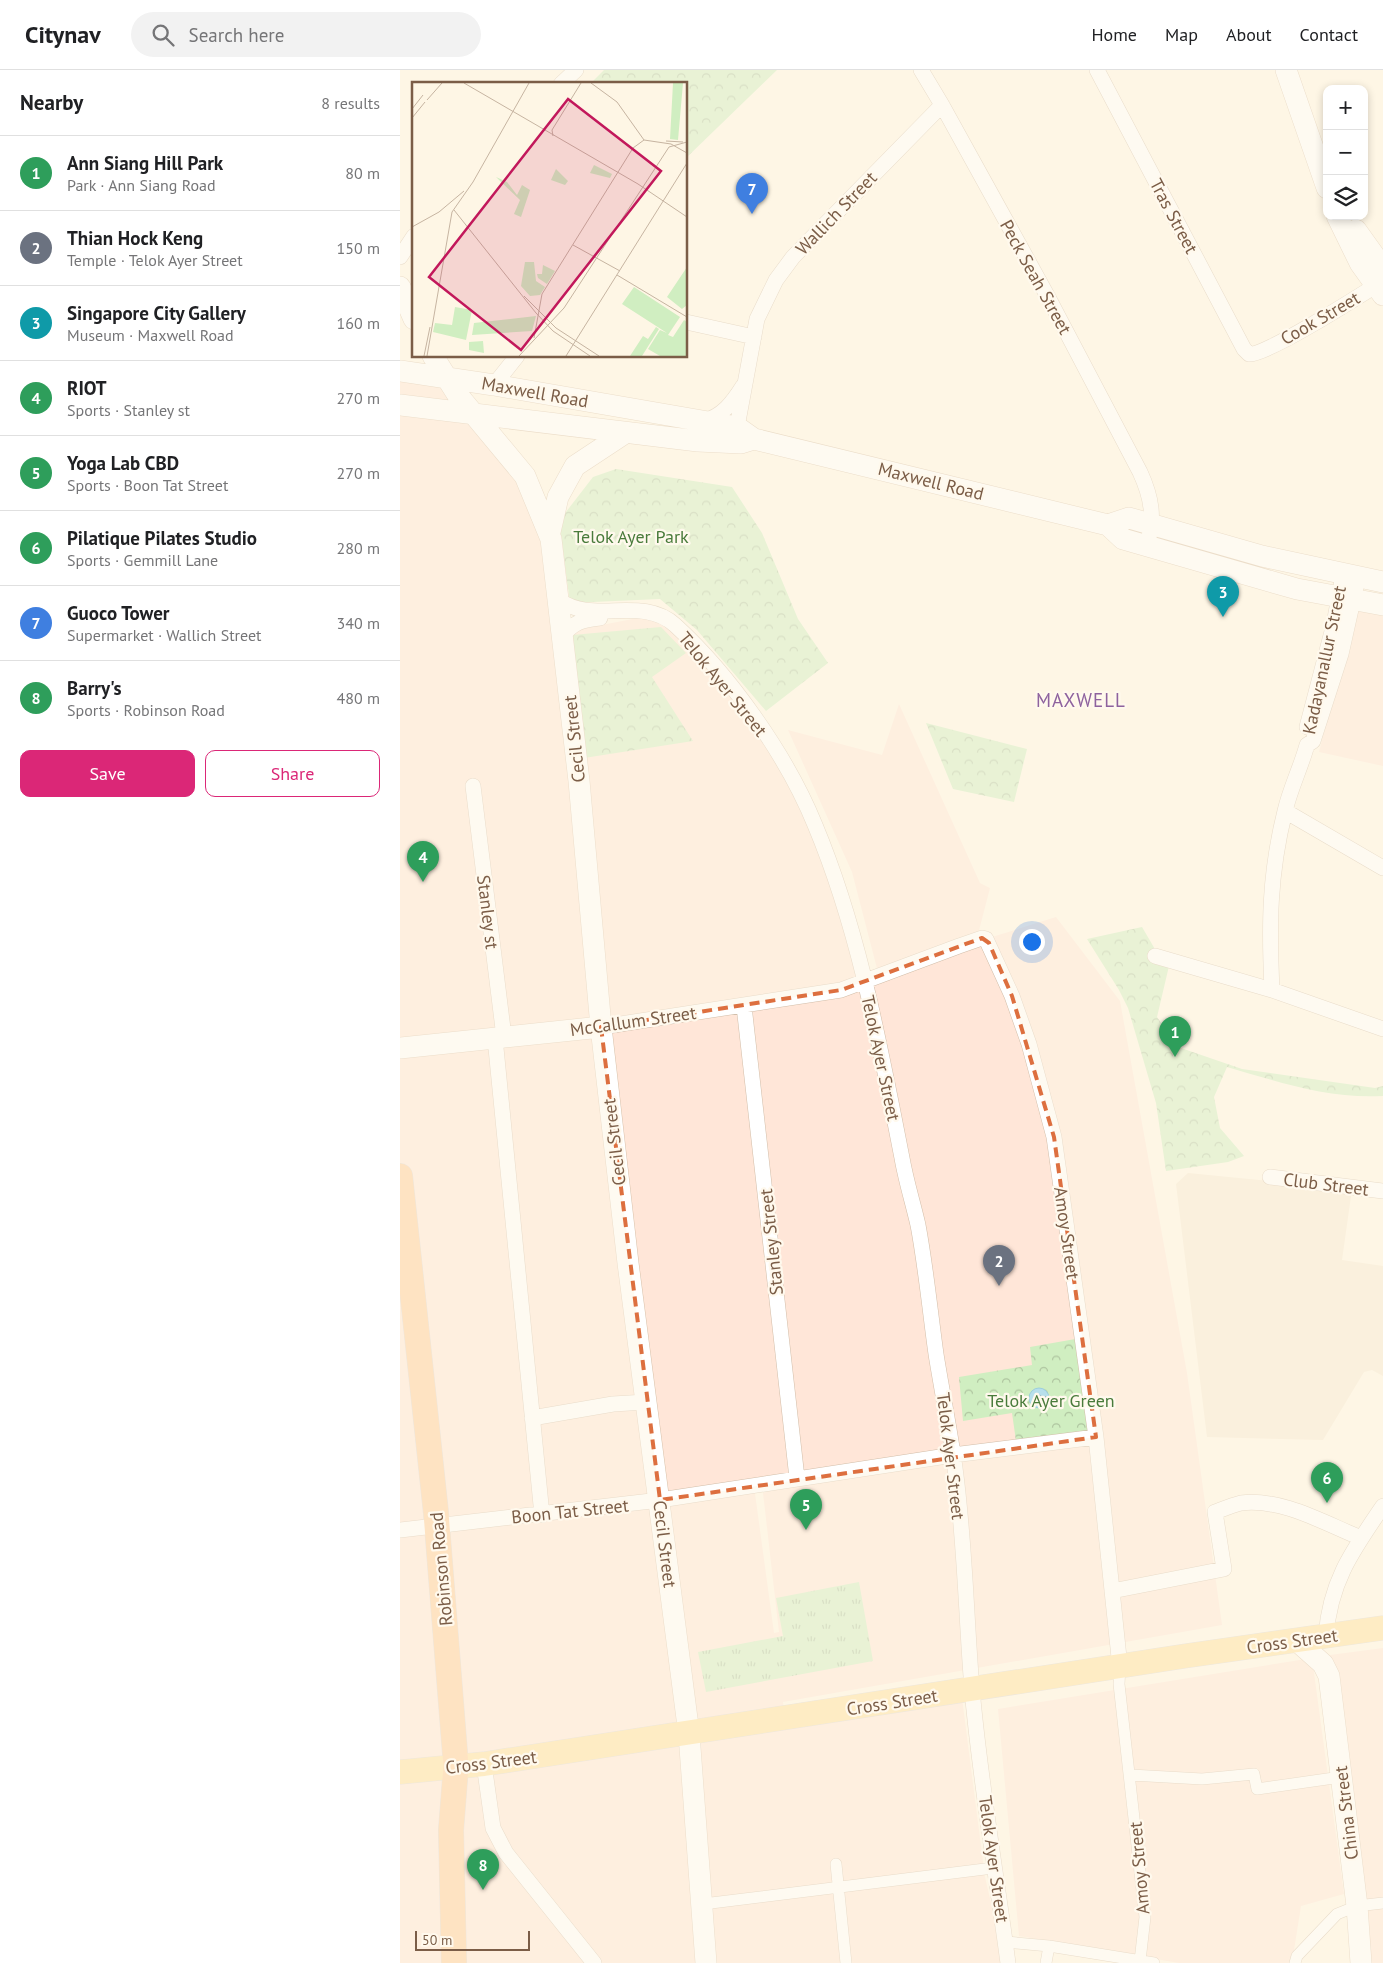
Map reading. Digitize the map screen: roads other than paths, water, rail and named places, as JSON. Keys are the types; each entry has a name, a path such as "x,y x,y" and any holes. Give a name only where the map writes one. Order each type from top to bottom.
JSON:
{"highway":[{"name":"Robinson Road","path":"400,1176 437,1526 456,1766 451,1830 454,1963"}],"main road":[{"path":"1286,70 1323,176"},
{"path":"1297,70 1323,146"},
{"path":"1338,220 1345,238 1381,283"},
{"path":"1351,220 1381,283"},
{"path":"400,287 412,314"},
{"name":"Cecil Street","path":"434,358 446,378 473,414 525,476 550,532 581,798 601,1027 646,1402 689,1734 706,1963"},
{"name":"Maxwell Road","path":"400,371 494,384 698,422 744,436 1108,525 1123,539 1297,589 1383,605"},
{"name":"Maxwell Road","path":"400,405 625,434 744,436"},
{"path":"550,532 558,497 575,466 625,434"},
{"path":"1108,525 1130,518 1262,556 1383,582"},
{"name":"McCallum Street","path":"400,1048 601,1027"},
{"name":"Cross Street","path":"400,1772 484,1764 689,1734 972,1689 1383,1628"},
{"name":"China Street","path":"1296,1640 1323,1664 1319,1671 1338,1777 1361,1963"},
{"name":"China Street","path":"1352,1963 1353,1908"}],"street":[{"path":"564,82 576,70"},
{"name":"Peck Seah Street","path":"921,70 1061,322 1147,487 1153,524 1147,545"},
{"name":"Tras Street","path":"1097,70 1244,349 1249,354 1256,354"},
{"name":"Wallich Street","path":"744,436 745,383 758,318 764,300 793,257 942,105"},
{"path":"400,257 412,239"},
{"name":"Cook Street","path":"1256,354 1381,283"},
{"path":"688,322 754,337"},
{"path":"494,384 515,358"},
{"name":"Wallich Street","path":"698,422 712,419 721,413 745,383"},
{"path":"1123,539 1130,518 1147,487"},
{"name":"Kadayanallur Street","path":"1272,990 1269,924 1271,881 1285,810 1307,745 1304,738 1346,599 1350,576"},
{"name":"Telok Ayer Street","path":"559,600 568,607 584,611 642,610 658,614 671,621 723,678 761,727 814,822 845,912 857,956 870,980 918,1227 953,1455 968,1604 972,1689 993,1868 1008,1963"},
{"path":"562,637 571,625 583,620 658,614"},
{"name":"Stanley st","path":"473,786 499,1038 542,1515"},
{"path":"1285,810 1383,868"},
{"name":"Amoy Street","path":"870,980 982,938 989,943 1028,1044 1054,1137 1096,1437 1120,1667 1119,1684 1131,1775 1145,1916 1140,1961"},
{"path":"1155,956 1272,990 1383,1030"},
{"name":"McCallum Street","path":"601,1027 841,990 870,980"},
{"name":"Stanley Street","path":"744,1006 798,1478"},
{"name":"Club Street","path":"1270,1177 1383,1191"},
{"path":"532,1418 613,1404 646,1402"},
{"name":"Boon Tat Street","path":"400,1530 660,1500 953,1455 1096,1437"},
{"path":"1112,1591 1224,1569 1215,1512 1240,1504 1267,1503 1361,1538"},
{"path":"1326,1636 1327,1613 1338,1576 1383,1506"},
{"path":"484,1764 493,1828 506,1853 594,1963"},
{"path":"1131,1775 1202,1779 1254,1774 1257,1789 1338,1777"},
{"path":"836,1864 846,1963"},
{"path":"703,1904 993,1868"},
{"path":"1295,1963 1297,1956 1337,1914 1353,1908 1383,1903"},
{"path":"1006,1942 1048,1946 1154,1963"},
{"path":"1046,1963 1048,1946"}],"water":[{"path":"1039,1388 1046,1391 1049,1398 1046,1405 1039,1408 1032,1405 1029,1398 1032,1391"}],"place":[{"name":"Guoco Tower","path":"752,214"},
{"name":"Singapore City Gallery","path":"1223,617"},
{"name":"RIOT","path":"423,882"},
{"name":"Ann Siang Hill Park","path":"1175,1057"},
{"name":"Thian Hock Keng","path":"999,1286"},
{"name":"Pilatique Pilates Studio","path":"1327,1503"},
{"name":"Yoga Lab CBD","path":"806,1530"},
{"name":"Barry's","path":"483,1890"}],"district":[{"name":"MAXWELL","path":"1081,700"}],"park label":[{"name":"Telok Ayer Park","path":"631,536"},
{"name":"Telok Ayer Green","path":"1051,1400"}]}
